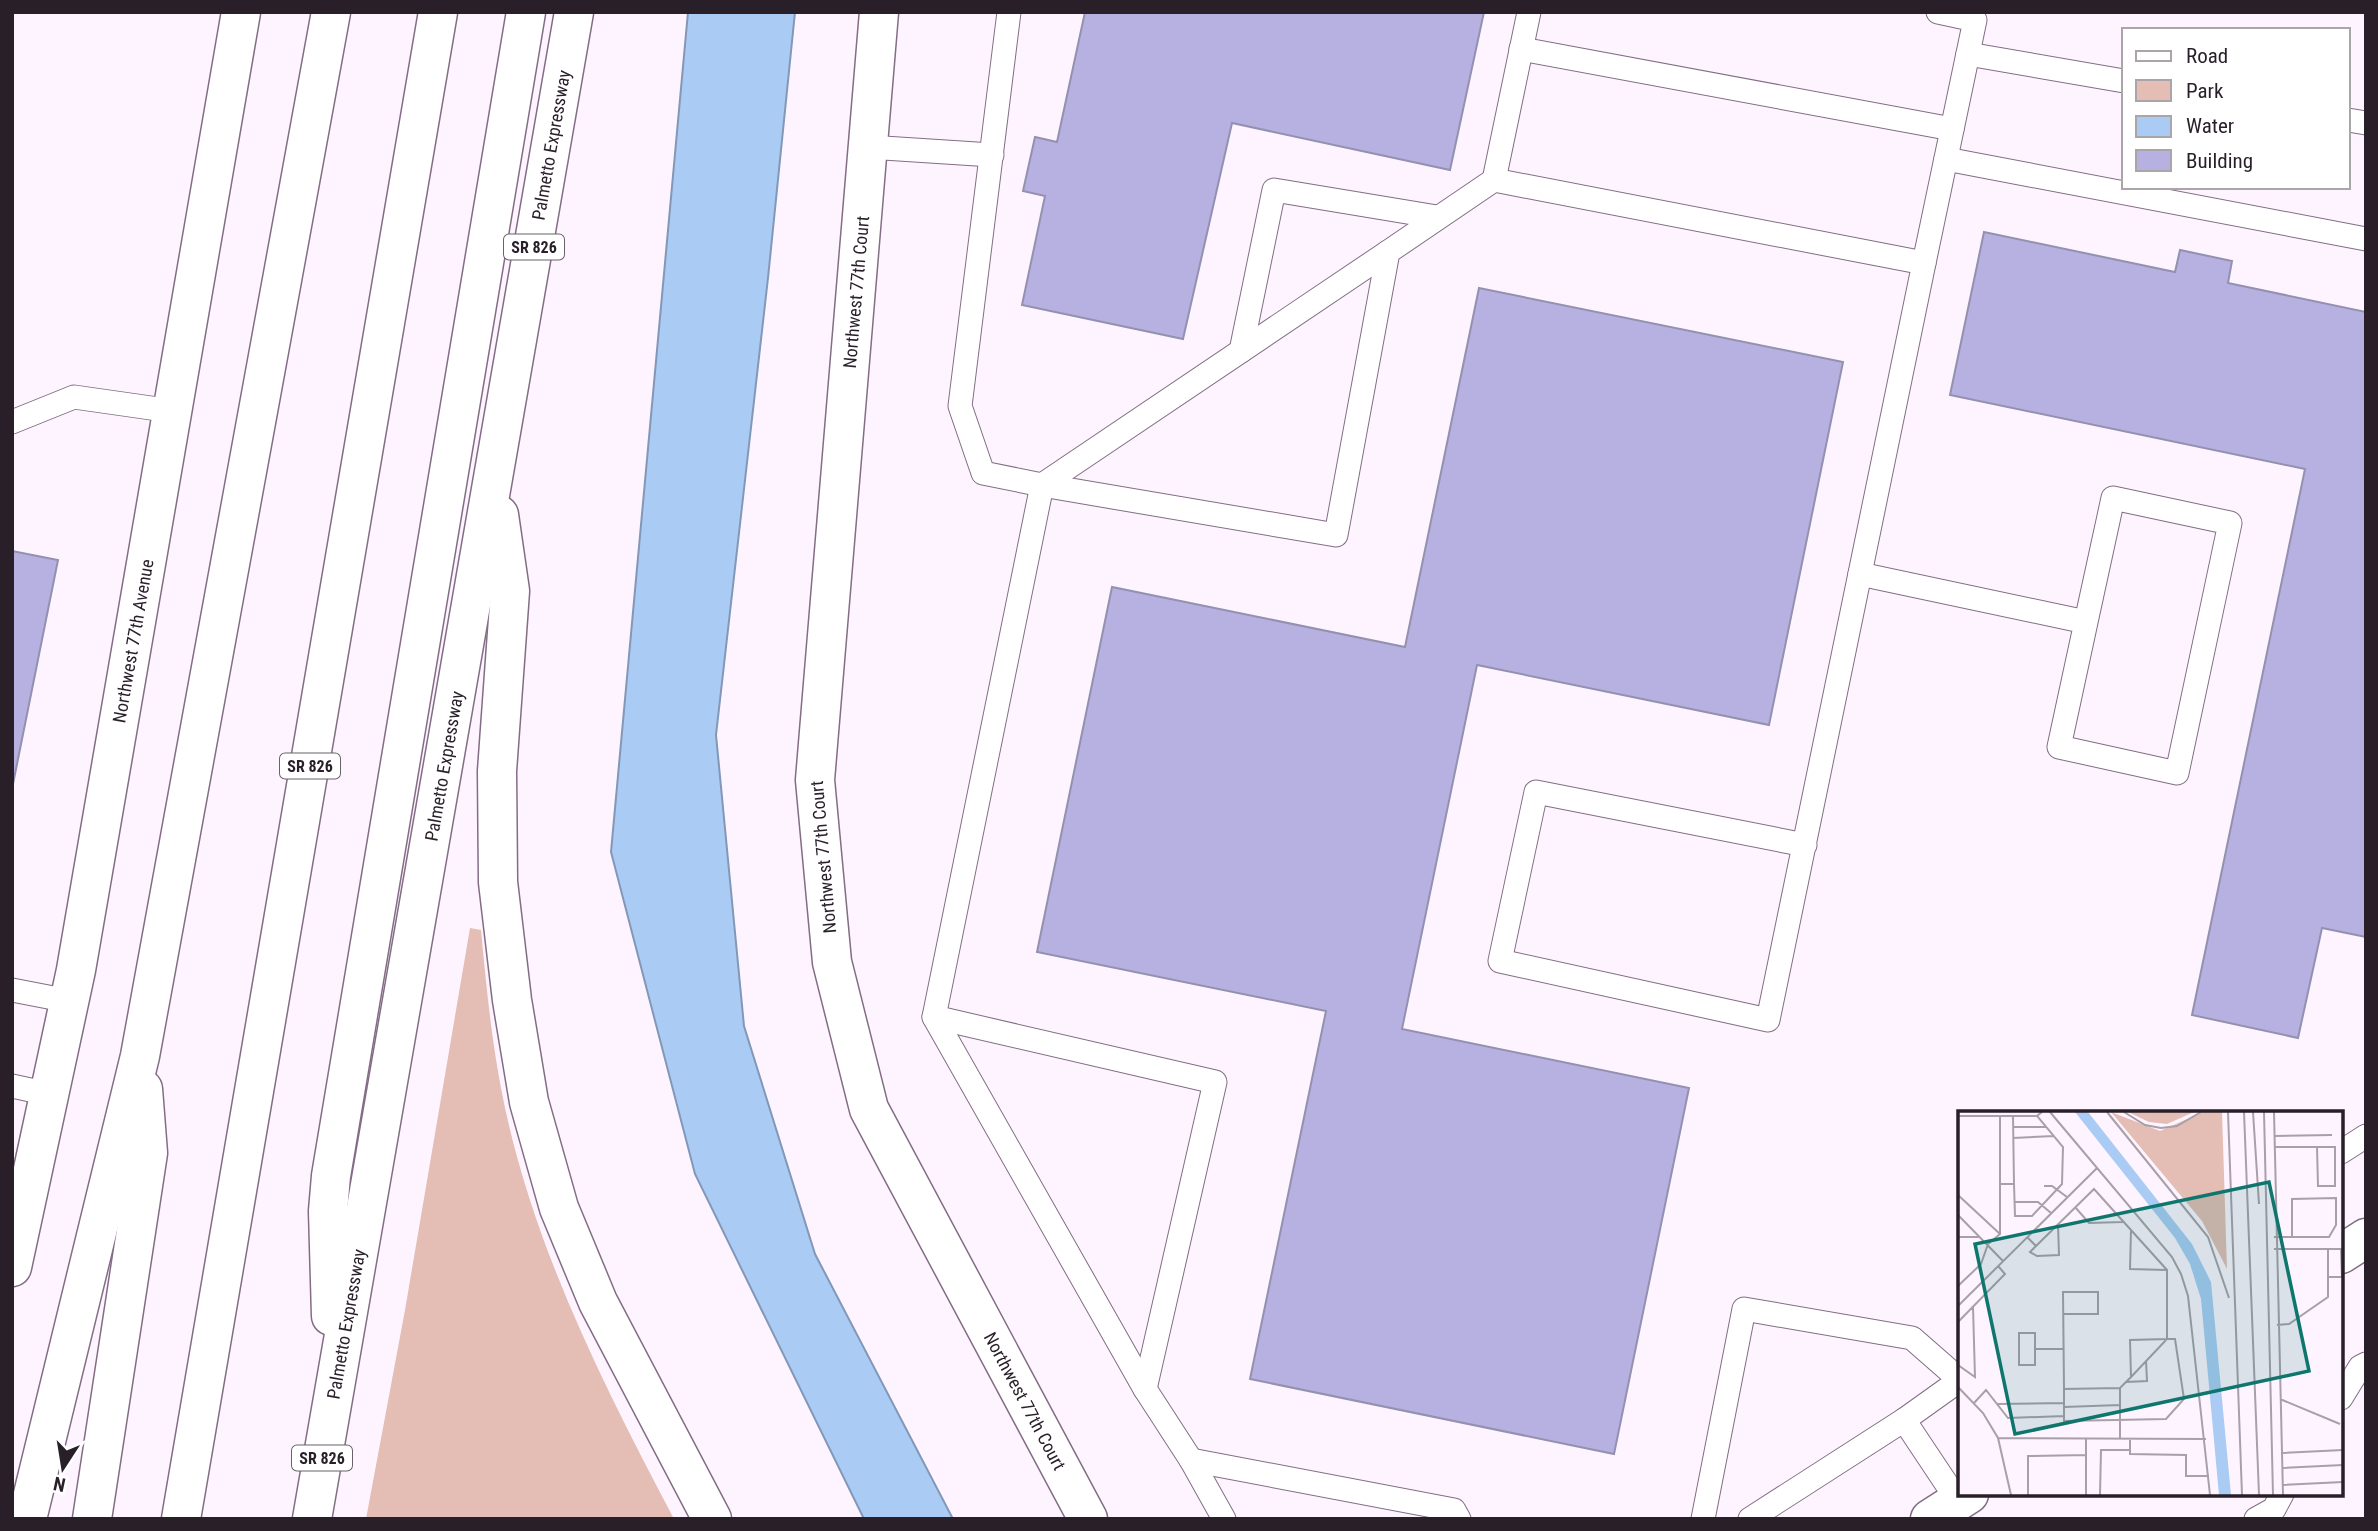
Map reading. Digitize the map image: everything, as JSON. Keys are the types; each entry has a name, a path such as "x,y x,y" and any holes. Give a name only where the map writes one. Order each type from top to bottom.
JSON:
{"main road":[{"name":"Northwest 77th Avenue","path":"12,1267 69,1001 241,12"},
{"path":"27,1519 140,1056 331,12"},
{"name":"SR 826","path":"181,1519 438,12"},
{"path":"333,1398 328,1211 331,1175 526,12"},
{"name":"Palmetto Expressway","path":"312,1519 574,12"},
{"name":"Northwest 77th Court","path":"879,12 815,780 832,962 869,1108 1088,1519"},
{"path":"494,482 510,591 497,771 498,882 512,1000 529,1102 559,1208 597,1302 712,1519"},
{"path":"92,1519 148,1153 140,1056"},
{"path":"2343,1253 2366,1238"}],"lane":[{"path":"1009,12 960,406 983,473 1336,535 1388,252"},
{"path":"1494,180 1529,12"},
{"path":"1805,845 1536,792 1500,961 1768,1020 1805,845 1924,263 1976,16 1938,12"},
{"path":"1521,49 1952,129"},
{"path":"1968,54 2122,81"},
{"path":"868,148 992,155"},
{"path":"1946,159 2366,239"},
{"path":"1224,1519 1145,1389 934,1017 1042,485 1494,180 1924,263"},
{"path":"1241,351 1274,190 1437,217"},
{"path":"12,422 74,397 172,411"},
{"path":"2113,498 2230,523 2177,773 2059,747 2086,622 2113,498"},
{"path":"1860,574 2086,622"},
{"path":"12,990 69,1001"},
{"path":"934,1017 1215,1082 1145,1389"},
{"path":"12,1086 49,1094"},
{"path":"2343,1152 2366,1136"},
{"path":"1703,1519 1744,1309 1912,1338 1958,1379"},
{"path":"2343,1395 2360,1367 2366,1364"},
{"path":"1751,1519 1904,1420 1958,1381"},
{"path":"1904,1420 1952,1505"},
{"path":"1191,1461 1454,1510 1459,1519"}],"green space":[{"path":"470,928 481,930 501,1088 530,1201 571,1310 595,1363 674,1519 366,1519 405,1310"}],"water":[{"path":"688,12 795,12 716,735 744,1026 815,1254 953,1519 864,1519 695,1174 611,852"}],"building":[{"path":"1085,12 1484,12 1450,170 1232,123 1183,339 1022,305 1045,196 1023,191 1035,137 1057,142"},
{"path":"1984,232 2175,272 2180,250 2232,261 2228,283 2366,312 2366,937 2322,928 2298,1038 2192,1015 2305,469 1950,395"},
{"path":"1479,288 1843,362 1769,725 1477,665 1402,1029 1689,1088 1614,1454 1250,1379 1326,1011 1037,952 1112,587 1405,647"},
{"path":"12,551 58,560 12,789"}]}
